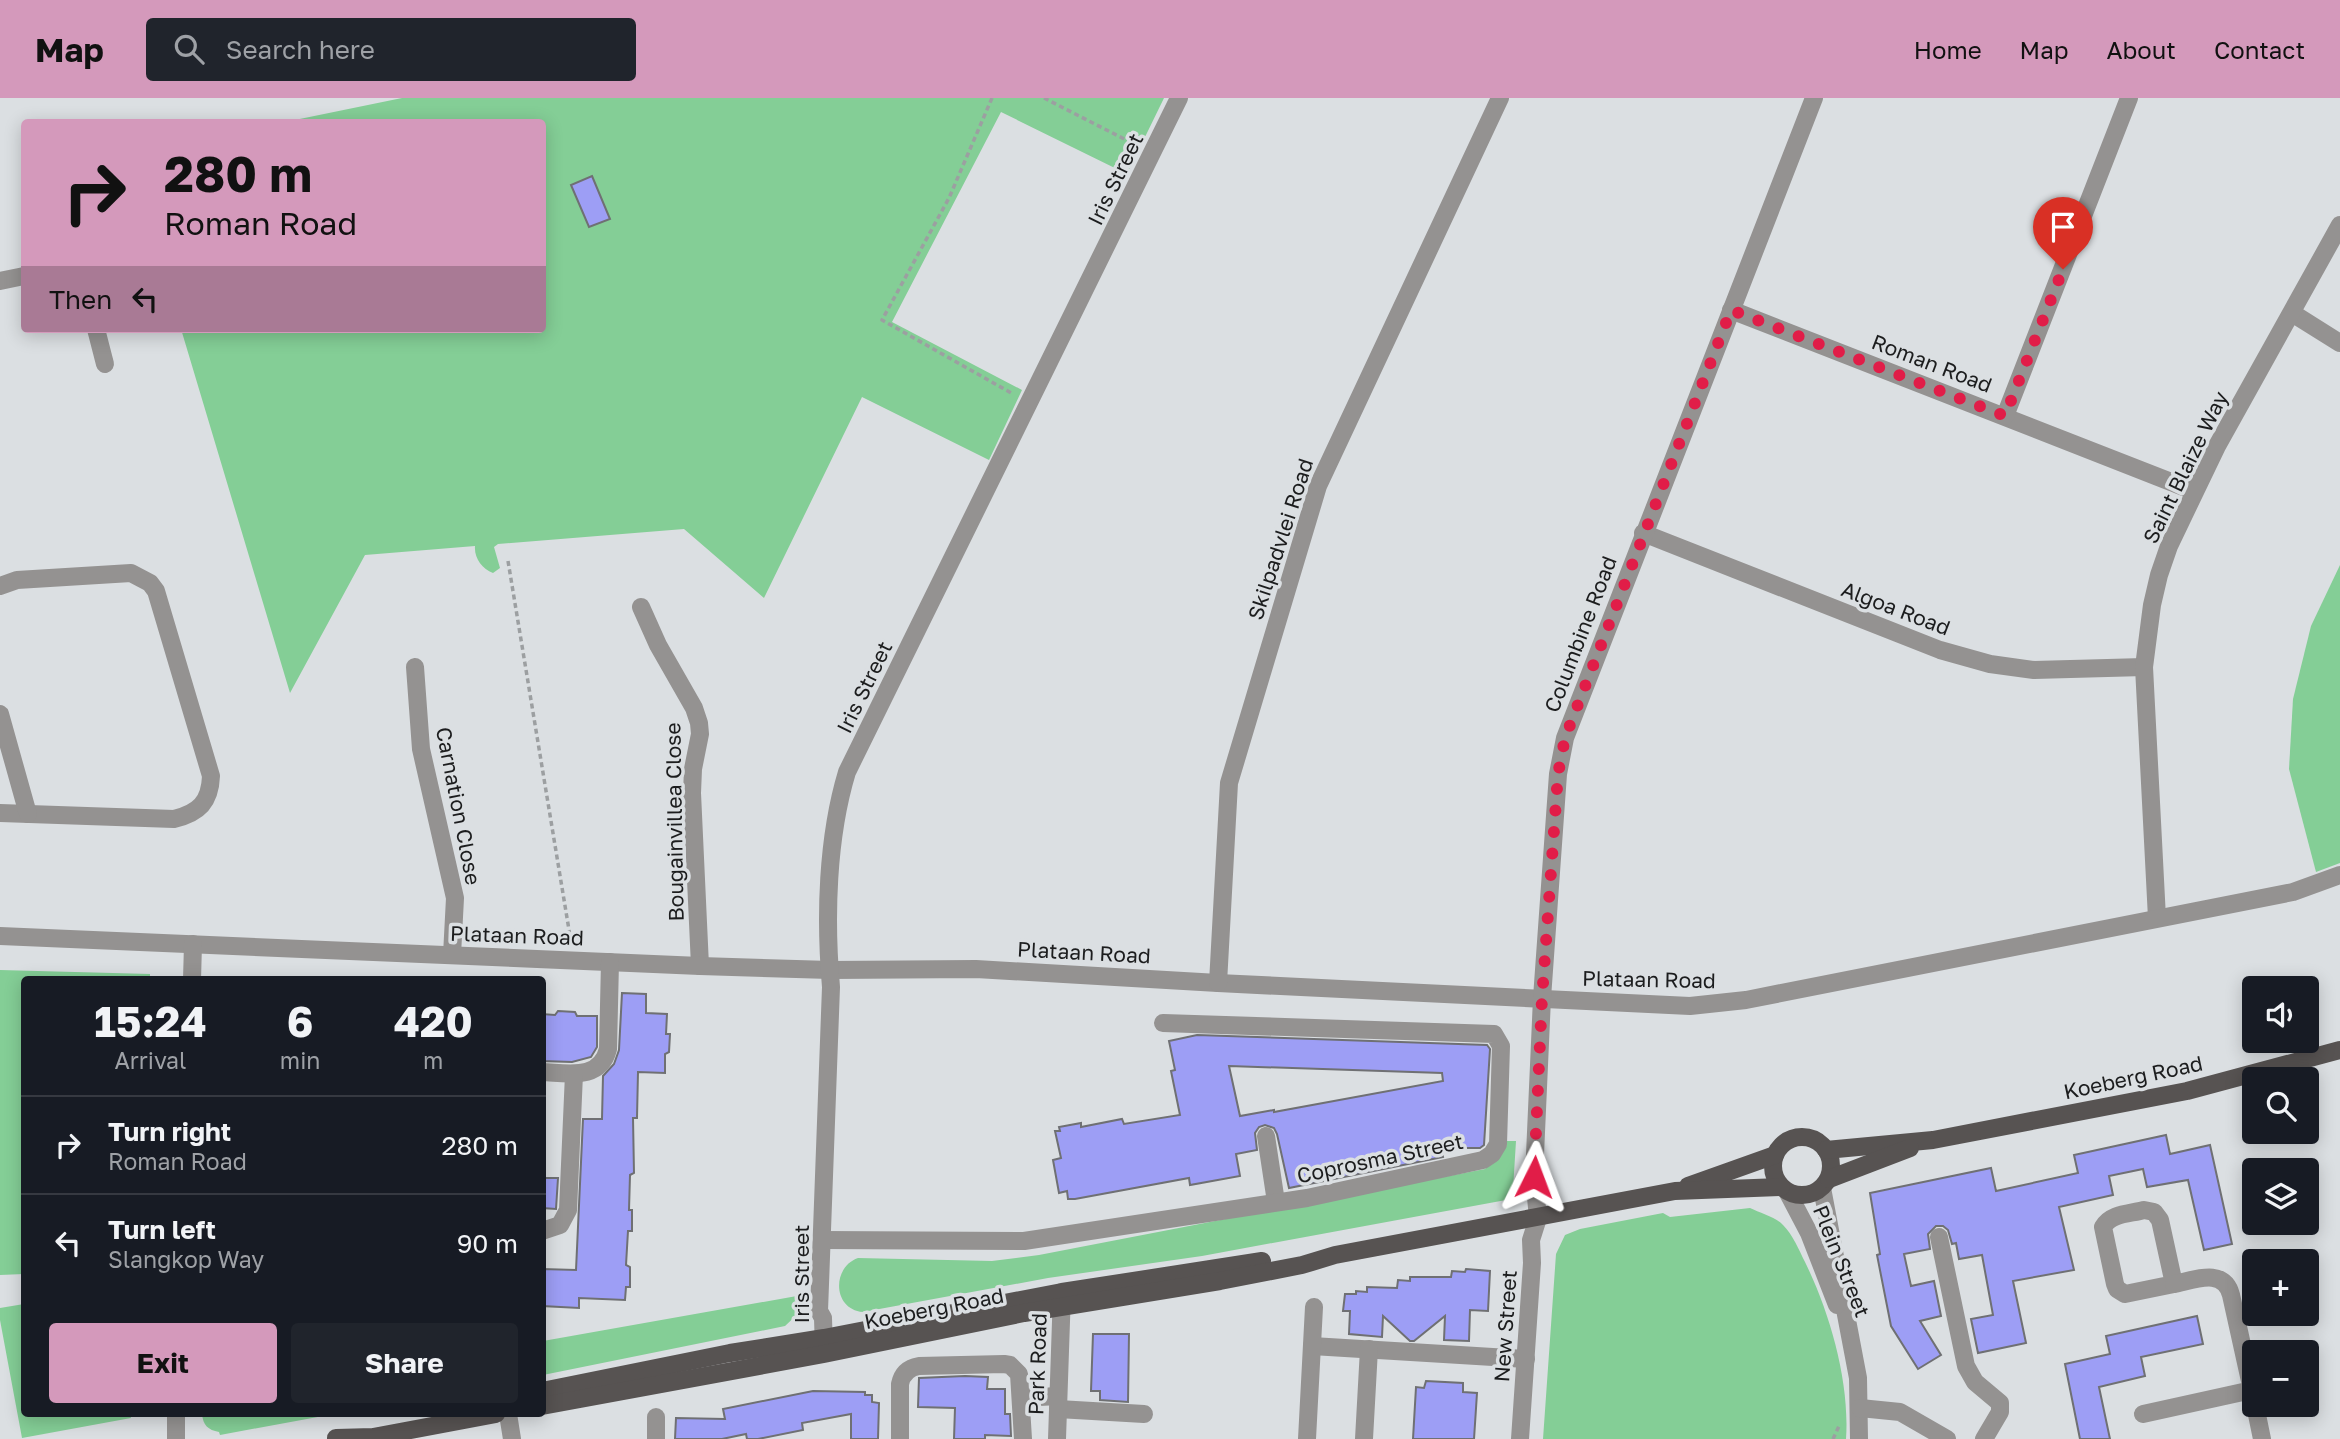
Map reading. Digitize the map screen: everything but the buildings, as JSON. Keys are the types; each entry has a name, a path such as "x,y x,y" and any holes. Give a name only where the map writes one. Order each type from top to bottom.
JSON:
{"main road":[{"name":"Koeberg Road","path":"1826,1150 1933,1140 2187,1091 2340,1050"},
{"path":"1799,1137 1812,1139 1826,1150 1831,1164 1826,1183 1806,1196 1785,1190 1772,1170 1774,1155 1782,1144 1799,1137"},
{"name":"Koeberg Road","path":"1826,1183 1933,1140"},
{"name":"Koeberg Road","path":"546,1405 824,1346 947,1328 1062,1299 1288,1257 1335,1255 1675,1191 1774,1155"},
{"name":"Koeberg Road","path":"1675,1191 1785,1190"},
{"name":"Koeberg Road","path":"546,1390 730,1353 824,1346"},
{"path":"330,1439 372,1424 410,1417"},
{"path":"330,1439 373,1437 480,1417"}],"street":[{"name":"Iris Street","path":"824,1346 823,1318 819,1311 831,987 828,953 831,856 835,818 848,772 1180,98"},
{"name":"Skilpadvlei Road","path":"1218,983 1228,783 1318,486 1500,98"},
{"name":"Columbine Road","path":"1538,1217 1534,1177 1542,998 1558,774 1565,738 1814,98"},
{"path":"2005,416 2129,98"},
{"name":"Saint Blaize Way","path":"2157,918 2144,667 2159,575 2169,546 2217,446 2340,225"},
{"path":"0,281 21,277"},
{"name":"Roman Road","path":"1731,310 2194,491"},
{"path":"2292,313 2340,343"},
{"path":"97,333 105,364"},
{"name":"Algoa Road","path":"1643,533 1940,650 1990,664 2034,670 2144,667"},
{"path":"0,586 17,580 131,573 150,583 156,591 211,776 210,790 204,803 197,811 174,820 0,813"},
{"name":"Bougainvillea Close","path":"641,607 658,645 694,708 699,723 692,793 700,966"},
{"name":"Carnation Close","path":"415,667 421,749 454,898 452,955"},
{"path":"0,714 29,814"},
{"name":"Plataan Road","path":"0,936 700,966 830,970 976,968 1218,983 1690,1006 1732,1003 2292,891 2340,875"},
{"path":"192,976 194,944"},
{"path":"546,1072 590,1072 606,1056 610,962"},
{"name":"Coprosma Street","path":"822,1240 1024,1241 1307,1198 1488,1157 1498,1144 1500,1041 1494,1034 1163,1023"},
{"path":"546,1230 560,1225 568,1210 574,1074"},
{"path":"1266,1136 1276,1202"},
{"name":"Plein Street","path":"1826,1183 1853,1348 1860,1408 1859,1439"},
{"name":"Plein Street","path":"1785,1190 1809,1234 1853,1348"},
{"path":"2174,1284 2160,1220 2154,1212 2144,1210 2113,1217 2105,1223 2103,1232 2115,1284 2120,1292 2130,1294 2211,1276 2217,1277 2227,1284 2242,1344"},
{"name":"New Street","path":"1520,1439 1532,1263 1531,1240 1538,1217"},
{"path":"1939,1237 1966,1366 1975,1382 2000,1403 2000,1412 1984,1439"},
{"name":"Park Road","path":"1057,1439 1062,1299"},
{"path":"1307,1439 1314,1307"},
{"path":"1312,1346 1526,1359"},
{"path":"1364,1439 1369,1349"},
{"path":"900,1439 900,1384 904,1374 913,1367 1010,1366 1019,1374 1023,1439"},
{"path":"1021,1398 1144,1413"},
{"path":"2143,1414 2242,1400"},
{"path":"1860,1408 1900,1412 1947,1439"},
{"path":"176,1417 176,1439"},
{"path":"508,1417 512,1439"},
{"path":"656,1417 656,1439"},
{"path":"2258,1417 2262,1439"}],"path":[{"path":"992,98 949,198 882,320 1030,404"},
{"path":"1044,98 1153,153"},
{"path":"508,561 575,960"}],"green space":[{"path":"402,98 1164,98 1127,174 1001,112 892,322 1022,390 989,460 862,397 764,598 684,529 498,544 494,547 500,568 493,573 485,569 480,562 475,546 365,555 290,693 182,333 546,333 546,119 300,119"},
{"path":"2340,565 2340,863 2316,872 2289,769 2293,699 2311,626"},
{"path":"0,970 150,974 21,976 21,1274 0,1275"},
{"path":"1507,1141 1516,1141 1513,1189 1506,1200 1202,1256 1048,1278 863,1312 845,1304 841,1296 839,1287 843,1270 858,1258 992,1261 1039,1255 1485,1169 1506,1147"},
{"path":"1750,1208 1780,1222 1787,1229 1823,1303 1845,1394 1846,1439 1543,1439 1556,1254 1565,1235 1580,1229 1663,1213 1670,1217"},
{"path":"808,1294 806,1310 801,1311 785,1326 546,1374 546,1340"},
{"path":"21,1304 21,1417 131,1418 22,1438 0,1308"},
{"path":"203,1417 318,1417 220,1435"}],"route":[{"path":"1534,1177 1542,998 1558,774 1565,738 1731,310 2005,416 2063,269"}]}
